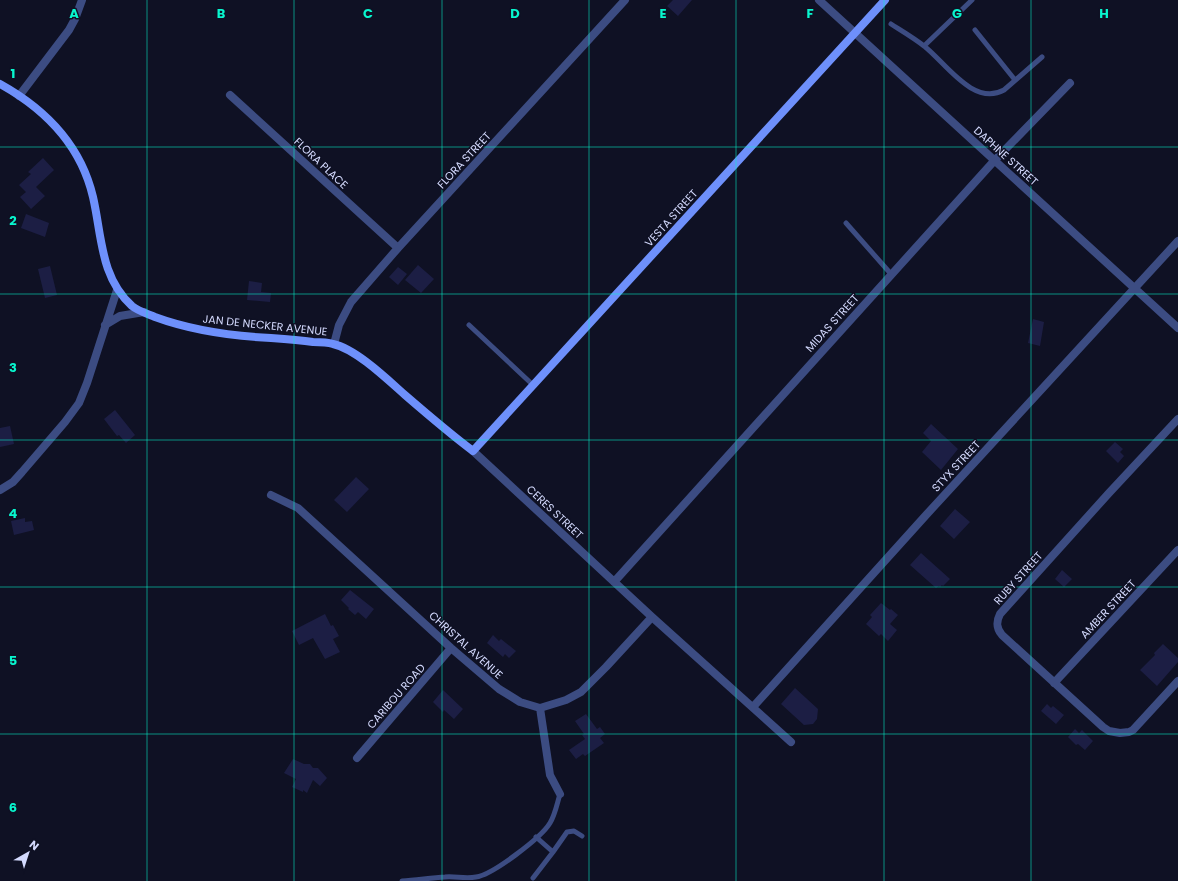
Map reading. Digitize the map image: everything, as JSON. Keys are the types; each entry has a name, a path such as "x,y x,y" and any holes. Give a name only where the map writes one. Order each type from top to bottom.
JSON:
{"street":[{"path":"19,96 69,30 82,0"},
{"name":"FLORA STREET","path":"334,344 339,325 351,302 398,248 625,0"},
{"name":"DAPHNE STREET","path":"819,0 1178,328"},
{"name":"VESTA STREET","path":"473,451 885,0"},
{"name":"MIDAS STREET","path":"614,582 994,161 1070,83"},
{"name":"JAN DE NECKER AVENUE","path":"0,84 37,110 59,130 77,155 87,175 93,197 106,265 117,290 133,307 171,323 209,332 248,337 334,344"},
{"name":"FLORA PLACE","path":"230,95 398,248"},
{"name":"STYX STREET","path":"753,707 927,514 1178,241"},
{"path":"0,490 13,482 65,422 79,403 84,392 117,290"},
{"path":"105,325 120,316 144,312"},
{"name":"CERES STREET","path":"334,344 351,352 380,373 473,451 652,617 791,742"},
{"name":"RUBY STREET","path":"1178,419 1000,614 996,624 999,632 1054,683 1103,727 1114,732 1129,732 1140,723 1178,681"},
{"name":"CHRISTAL AVENUE","path":"271,495 298,508 451,648 508,696 520,702 540,708"},
{"name":"AMBER STREET","path":"1054,683 1178,550"},
{"path":"560,794 550,775 540,708 566,700 581,692 652,617"},
{"name":"CARIBOU ROAD","path":"357,758 451,648"}],"lane":[{"path":"924,46 972,0"},
{"path":"891,24 924,46 966,86 990,95 997,94 1004,90 1042,57"},
{"path":"975,30 1015,80"},
{"path":"846,223 891,274"},
{"path":"469,325 533,385"},
{"path":"402,881 445,877 467,880 494,870 536,837 550,822 560,794"},
{"path":"533,878 567,832 574,831 582,836"},
{"path":"536,837 552,852"}],"building":[{"path":"673,0 692,0 678,16 667,6"},
{"path":"43,158 54,170 36,187 45,196 31,209 20,197 26,192 19,185 31,174 28,172"},
{"path":"26,214 49,223 45,237 21,228"},
{"path":"418,265 434,279 421,293 405,280"},
{"path":"50,266 57,295 45,298 38,269"},
{"path":"398,267 407,274 398,285 389,277"},
{"path":"249,281 262,283 261,292 271,293 270,302 247,300"},
{"path":"1033,319 1044,322 1040,346 1028,343"},
{"path":"115,410 135,435 126,443 119,435 117,436 104,419"},
{"path":"931,424 958,449 941,470 922,452 931,441 923,433"},
{"path":"10,426 14,444 0,447 0,428"},
{"path":"1115,442 1123,449 1120,452 1124,456 1118,463 1106,451"},
{"path":"356,477 369,489 347,512 334,500"},
{"path":"955,509 970,522 954,539 940,526"},
{"path":"25,518 25,522 32,521 34,530 14,535 11,521"},
{"path":"921,553 950,579 943,586 942,585 936,588 910,565"},
{"path":"1062,570 1072,579 1064,587 1055,579"},
{"path":"350,590 374,609 366,619 358,612 355,615 341,600"},
{"path":"881,603 898,615 890,624 897,630 888,641 881,634 879,636 866,624 872,617 870,615"},
{"path":"325,614 331,626 333,625 339,636 333,639 340,652 325,659 313,638 299,645 292,631"},
{"path":"493,635 499,641 501,639 516,651 509,658 505,654 503,657 487,643"},
{"path":"1163,644 1178,658 1178,662 1157,686 1140,670 1155,655 1154,653"},
{"path":"795,688 818,709 817,719 813,724 804,725 781,704"},
{"path":"443,690 463,709 454,719 444,710 443,712 433,702"},
{"path":"1047,704 1051,708 1053,706 1064,715 1056,724 1041,711"},
{"path":"586,714 597,729 600,727 605,734 600,738 604,743 585,756 583,754 576,759 569,750 585,739 582,735 584,734 575,721"},
{"path":"1075,729 1079,733 1082,730 1093,741 1085,750 1078,744 1076,745 1068,737"},
{"path":"293,759 304,764 310,764 313,768 318,768 327,778 320,786 313,780 307,793 303,790 303,792 292,787 296,779 284,773"}]}
